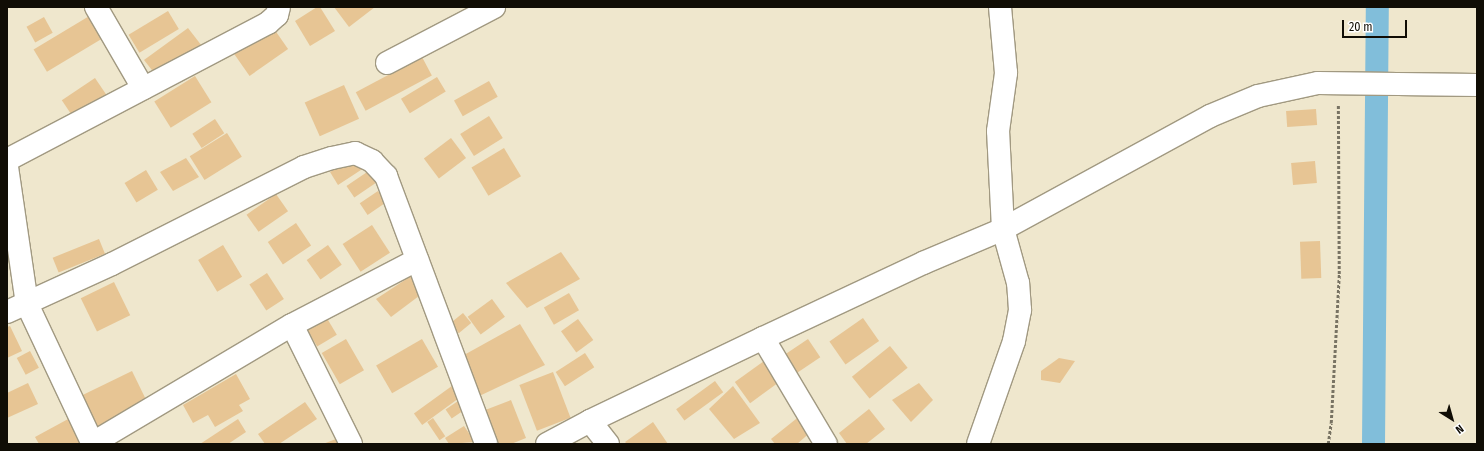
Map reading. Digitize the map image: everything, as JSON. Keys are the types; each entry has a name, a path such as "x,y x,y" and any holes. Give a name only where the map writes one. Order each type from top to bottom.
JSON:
{"street":[{"path":"96,7 143,88"},
{"path":"7,160 268,23 277,15 279,7"},
{"path":"387,63 494,7"},
{"path":"978,444 1014,341 1020,310 1018,283 1003,229 998,131 1006,73 1000,7"},
{"path":"547,444 590,421 762,338 923,263 1003,229 1210,116 1258,96 1318,83 1477,85"},
{"path":"17,308 304,167 332,158 355,154 372,161 386,176 486,444"},
{"path":"7,167 17,308 93,443 292,325 418,260"},
{"path":"292,325 351,444"},
{"path":"762,338 826,444"},
{"path":"590,421 608,444"}],"path":[{"path":"1328,444 1331,422 1339,274 1338,83"}],"building":[{"path":"317,7 320,7 335,31 310,46 295,21"},
{"path":"334,7 375,7 349,27"},
{"path":"168,11 179,29 139,53 129,35"},
{"path":"91,15 104,37 47,72 34,50"},
{"path":"44,17 53,33 35,42 27,27"},
{"path":"272,26 288,49 250,76 233,53"},
{"path":"188,28 205,50 159,79 144,60"},
{"path":"422,57 432,76 366,111 356,92"},
{"path":"195,76 211,102 171,128 154,101"},
{"path":"437,77 446,92 410,113 401,99"},
{"path":"95,78 108,97 75,119 62,100"},
{"path":"489,81 498,97 463,116 454,100"},
{"path":"344,85 359,119 320,136 305,102"},
{"path":"1316,109 1317,125 1287,127 1286,111"},
{"path":"489,116 503,138 474,156 460,134"},
{"path":"215,119 224,133 202,148 192,134"},
{"path":"227,133 242,157 205,180 190,156"},
{"path":"451,138 466,158 439,178 424,158"},
{"path":"504,148 521,176 488,196 471,168"},
{"path":"186,158 199,177 173,191 160,172"},
{"path":"352,158 367,166 338,185 330,172"},
{"path":"1315,161 1317,183 1293,185 1291,163"},
{"path":"373,168 381,180 354,198 346,186"},
{"path":"146,170 158,190 136,203 125,183"},
{"path":"378,191 386,203 368,215 360,203"},
{"path":"276,194 288,211 259,232 247,215"},
{"path":"296,223 311,245 283,264 268,242"},
{"path":"372,225 390,253 361,272 343,244"},
{"path":"99,239 105,254 59,273 53,258"},
{"path":"1320,241 1321,278 1301,279 1300,242"},
{"path":"223,245 242,277 217,292 198,260"},
{"path":"328,245 342,265 320,280 307,260"},
{"path":"561,252 580,279 527,308 506,283"},
{"path":"267,273 284,299 266,310 249,284"},
{"path":"414,274 423,293 391,317 376,299"},
{"path":"114,282 130,315 97,331 81,298"},
{"path":"569,293 579,310 554,325 544,308"},
{"path":"492,299 505,317 481,334 468,317"},
{"path":"463,313 471,323 459,333 451,323"},
{"path":"325,315 337,335 317,347 305,327"},
{"path":"863,318 879,341 845,364 829,342"},
{"path":"578,319 593,340 576,352 561,331"},
{"path":"520,324 545,365 475,398 464,355"},
{"path":"10,326 22,351 7,358 7,327"},
{"path":"346,339 364,370 340,384 322,353"},
{"path":"422,339 438,367 392,393 376,366"},
{"path":"808,339 820,357 795,375 782,356"},
{"path":"890,346 908,368 870,399 852,377"},
{"path":"30,351 39,368 26,375 17,358"},
{"path":"585,353 594,367 565,386 556,372"},
{"path":"768,358 783,379 750,403 735,382"},
{"path":"1059,358 1075,361 1060,383 1041,380 1041,371"},
{"path":"132,371 149,406 95,432 78,397"},
{"path":"553,372 571,418 537,431 519,385"},
{"path":"236,374 250,399 239,405 243,411 215,427 208,415 193,423 183,405"},
{"path":"715,381 723,392 684,421 676,409"},
{"path":"28,383 38,404 7,418 7,393"},
{"path":"456,383 464,394 422,425 414,414"},
{"path":"919,383 933,400 911,422 892,400"},
{"path":"733,386 760,423 734,439 709,409"},
{"path":"511,400 526,438 511,444 493,444 480,412"},
{"path":"458,401 464,410 452,419 446,409"},
{"path":"305,402 317,419 279,444 265,444 258,434"},
{"path":"869,409 885,429 866,444 847,444 839,433"},
{"path":"801,415 812,431 797,444 775,444 771,439"},
{"path":"70,418 84,444 39,444 35,437"},
{"path":"433,418 445,436 439,440 427,422"},
{"path":"238,419 246,432 228,444 200,444"},
{"path":"653,422 668,444 627,444 625,442"},
{"path":"464,426 475,442 449,444 445,438"},
{"path":"341,437 343,444 323,444"}],"waterway":[{"path":"1373,444 1377,7"}]}
